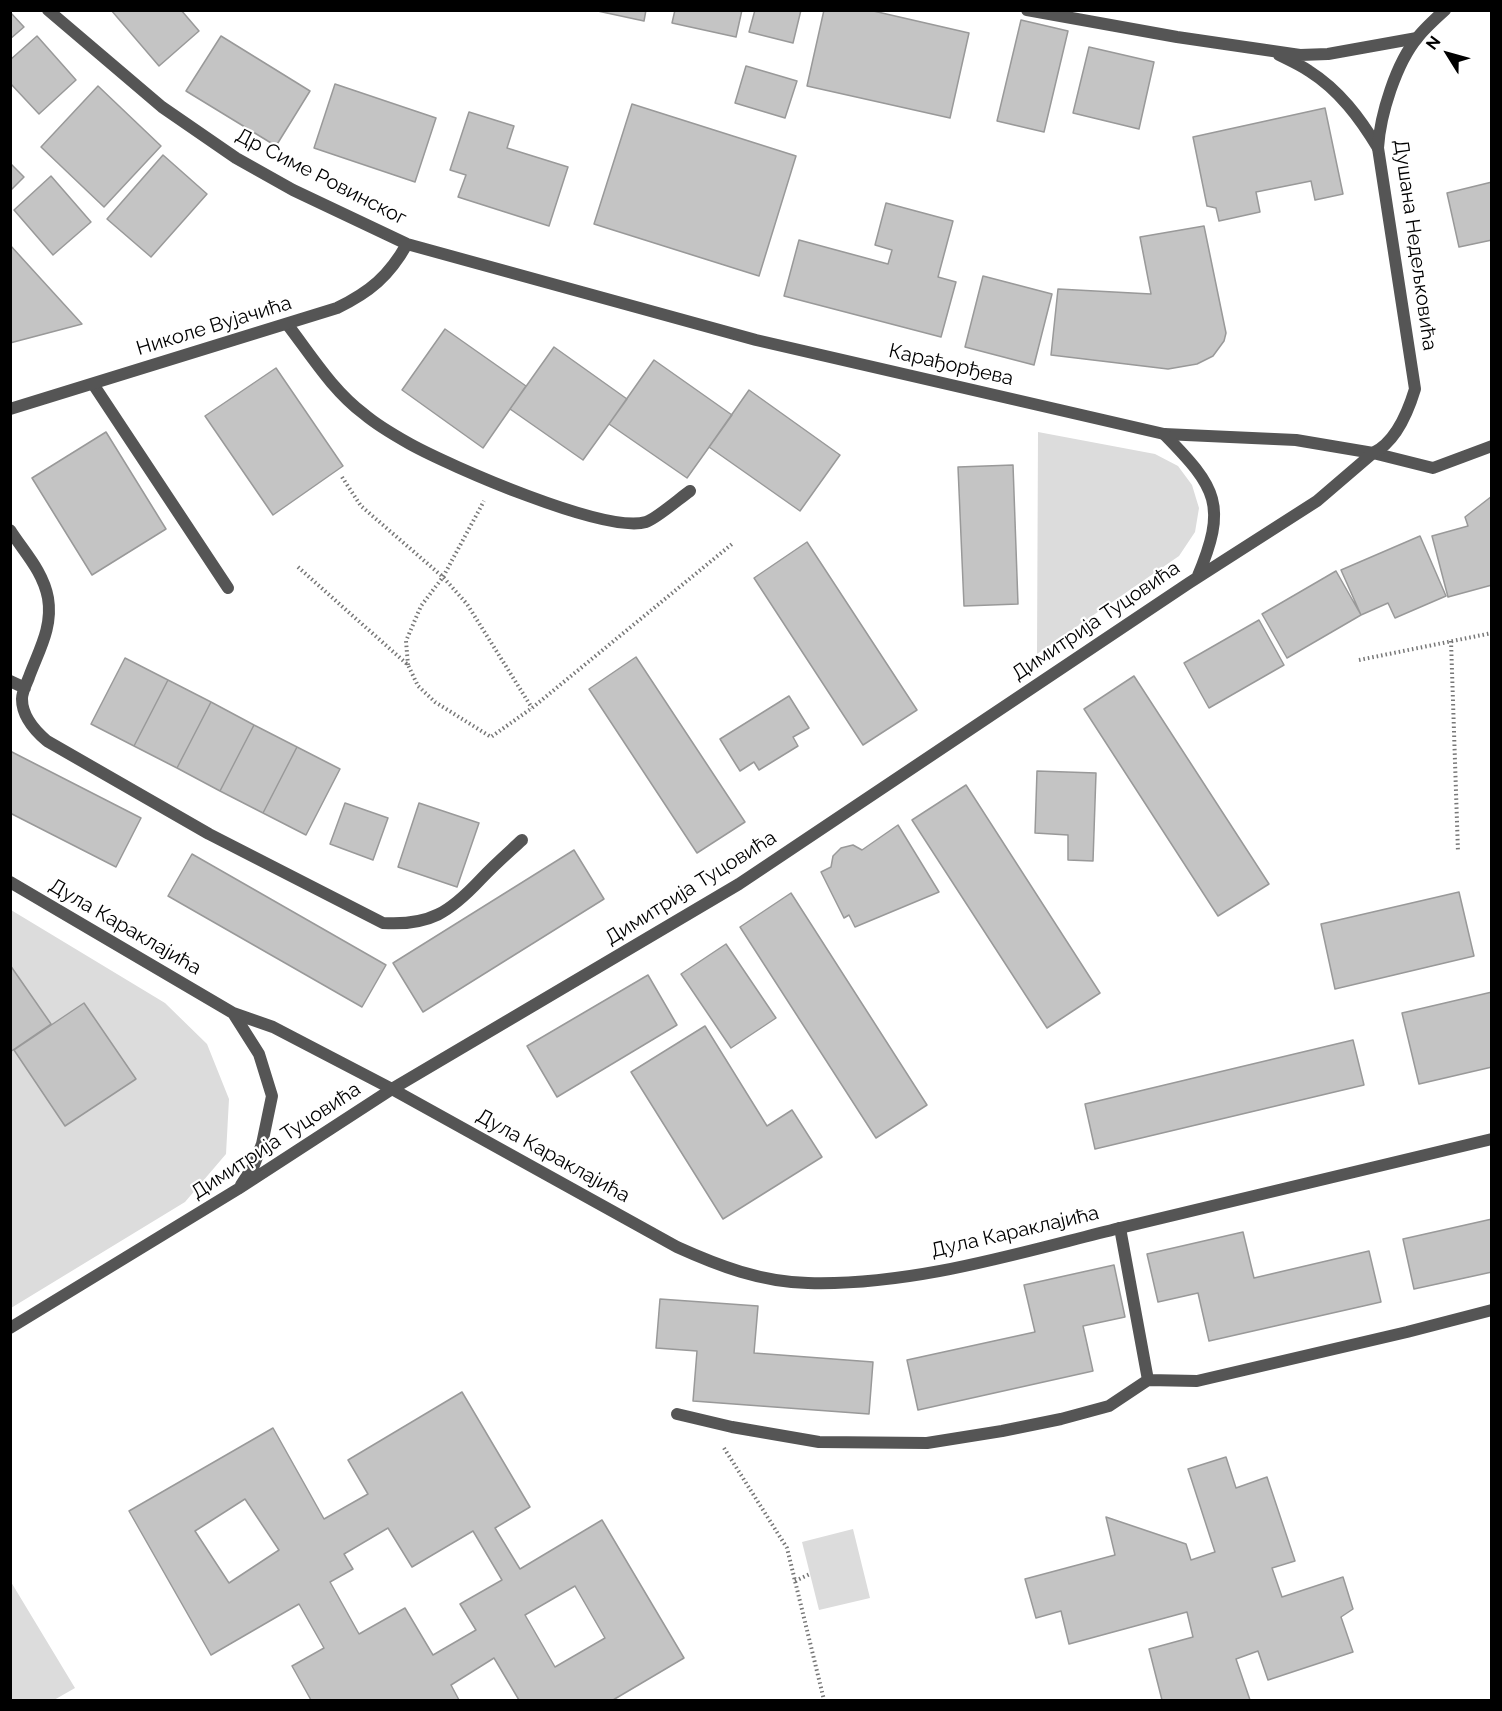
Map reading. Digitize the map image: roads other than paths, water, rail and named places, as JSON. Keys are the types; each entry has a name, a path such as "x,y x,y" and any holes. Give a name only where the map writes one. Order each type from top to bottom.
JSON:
{"street":[{"name":"Др Симе Ровинског","path":"48,10 162,107 236,158 293,190 407,244"},
{"path":"1027,10 1300,55 1328,54 1417,38"},
{"name":"Душана Недељковића","path":"1373,453 1381,450 1396,432 1408,412 1415,389 1378,148 1379,134 1403,60 1417,38 1445,10"},
{"path":"1273,52 1309,71 1335,92 1359,117 1378,148"},
{"name":"Николе Вујачића","path":"10,409 337,308 360,297 380,281 396,264 407,244"},
{"name":"Карађорђева","path":"407,244 756,340 1164,434 1296,440 1373,453 1433,468 1491,446"},
{"path":"287,324 336,389 363,414 413,446 494,482 588,516 621,523 647,522 690,491"},
{"path":"93,384 228,588"},
{"path":"1164,434 1202,476 1211,494 1215,518 1210,546 1197,578"},
{"name":"Димитрија Туцовића","path":"10,1328 238,1189 392,1089 739,884 1197,578 1317,501 1373,453"},
{"path":"10,530 43,580 48,598 47,633 22,697 27,717 35,731 47,741 209,834 383,923 417,922 452,908 468,895 481,879 522,840"},
{"path":"10,681 25,688"},
{"name":"Дула Караклајића","path":"10,882 233,1013 273,1027 392,1089 677,1247 713,1264 774,1280 835,1283 912,1276 1491,1139"},
{"path":"233,1013 259,1054 272,1096 262,1144 254,1165 238,1189"},
{"name":"Дула Караклајића","path":"1120,1228 1148,1380"},
{"path":"677,1414 819,1442 927,1443 1002,1431 1109,1406 1148,1380 1197,1381 1491,1310"}]}
